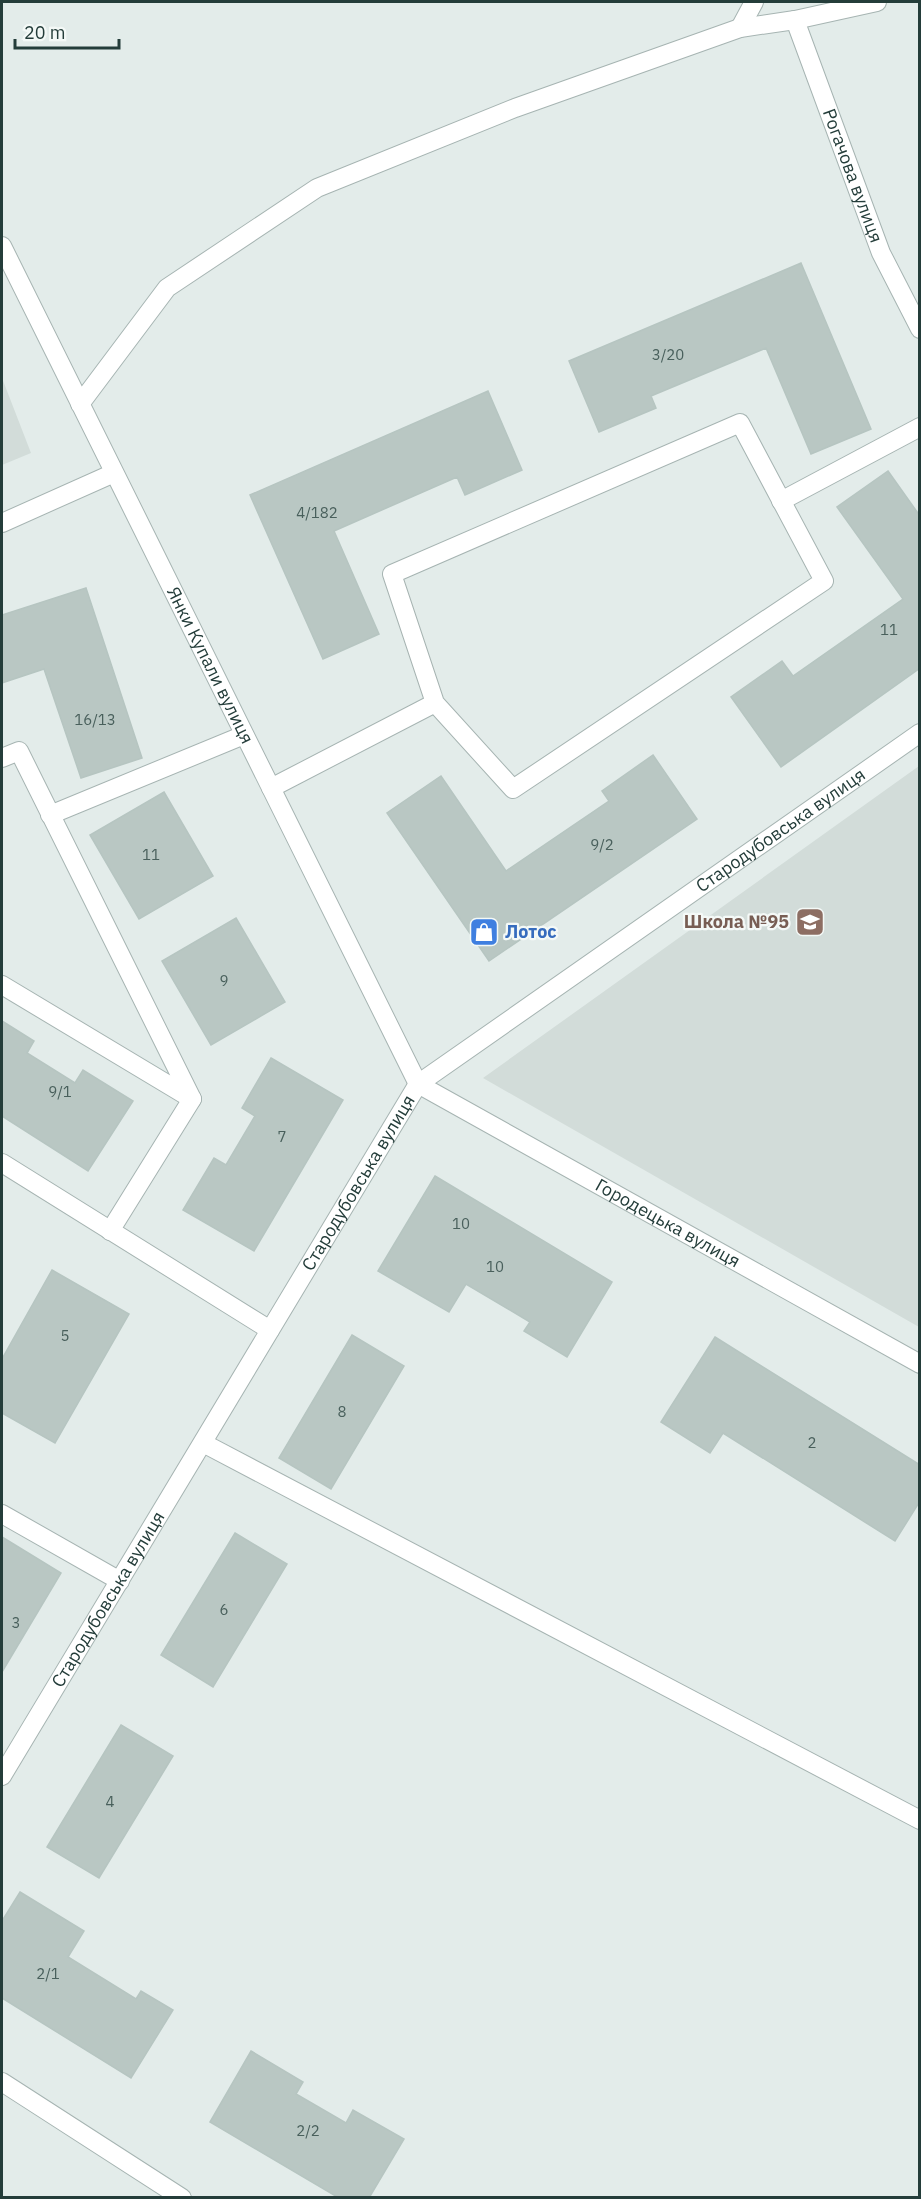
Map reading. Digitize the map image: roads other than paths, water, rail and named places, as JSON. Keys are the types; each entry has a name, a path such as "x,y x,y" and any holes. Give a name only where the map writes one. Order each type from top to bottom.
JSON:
{"street":[{"path":"740,28 754,2"},
{"path":"80,404 167,288 317,188 515,108 740,28 795,20 877,2"},
{"name":"Рогачова вулиця","path":"795,20 881,253 920,330"},
{"name":"Янки Купали вулиця","path":"2,246 418,1084"},
{"path":"740,423 824,581 513,789 435,703 392,574 740,423"},
{"path":"781,501 920,427"},
{"path":"2,523 114,473"},
{"path":"271,788 435,703"},
{"name":"Стародубовська вулиця","path":"2,1776 418,1084 920,733"},
{"path":"50,815 244,735"},
{"path":"2,758 19,752 192,1099"},
{"path":"2,985 192,1099"},
{"name":"Городецька вулиця","path":"418,1084 920,1364"},
{"path":"110,1231 192,1099"},
{"path":"2,1163 270,1330"},
{"path":"203,1443 920,1820"},
{"path":"2,1514 120,1581"},
{"path":"2,2082 182,2198"}],"place":[{"name":"Школа №95","path":"810,922"},
{"name":"Лотос","path":"484,932"}]}
